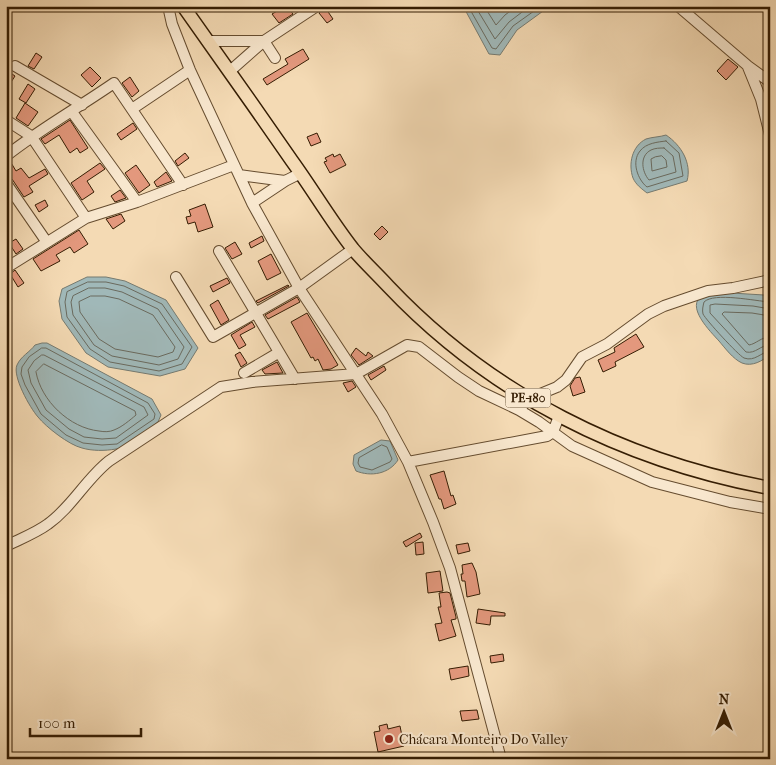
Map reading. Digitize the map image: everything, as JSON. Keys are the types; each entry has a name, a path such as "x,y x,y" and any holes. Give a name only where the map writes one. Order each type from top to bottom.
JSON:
{"main road":[{"name":"PE-180","path":"183,6 353,249 410,309 446,341 528,399 585,430 629,450 668,463 770,488"}],"street":[{"path":"168,6 172,24 190,70 252,203 299,288 382,414 408,462 450,568 501,759"},
{"path":"230,71 264,41 318,6"},
{"path":"678,6 748,66 770,82"},
{"path":"207,41 264,41"},
{"path":"264,41 275,58"},
{"path":"15,66 82,105"},
{"path":"748,66 768,119 770,135"},
{"path":"132,109 190,70"},
{"path":"6,156 31,136 72,112 114,83 184,185"},
{"path":"72,112 137,202"},
{"path":"6,120 31,136 86,218"},
{"path":"6,268 46,241 86,218 184,185 236,170 285,181"},
{"path":"252,203 285,181 301,173"},
{"path":"6,183 46,241"},
{"path":"176,277 214,337 299,288 353,249"},
{"path":"219,251 295,379"},
{"path":"519,410 528,399 557,387 570,375 582,357 607,344 635,322 664,306 708,291 770,280"},
{"path":"6,546 48,524 101,467 221,387 234,384 356,374 407,345 415,345 424,350 458,377 519,410 572,446 652,482 730,502 770,509"},
{"path":"244,373 278,352"},
{"path":"408,462 547,436 553,432 559,416"}],"water":[{"path":"463,6 550,6 517,30 500,55 489,54"},
{"path":"666,135 681,149 687,161 687,181 647,193 637,185 633,178 632,156 641,142 646,139"},
{"path":"87,277 106,277 125,281 166,300 198,348 185,369 160,376 108,367 86,353 62,319 59,301 62,289"},
{"path":"715,292 764,295 770,298 770,354 767,357 753,364 742,363 729,353 705,325 696,306 698,300 703,295"},
{"path":"47,343 152,399 161,415 158,422 132,442 116,449 86,449 64,440 46,426 35,413 19,384 17,376 16,370 19,362 35,345"},
{"path":"381,440 390,441 398,460 394,465 385,471 374,474 356,471 353,464 354,455"}],"building":[{"path":"286,6 293,14 279,23 272,14"},
{"path":"324,6 333,19 327,23 319,13"},
{"path":"303,49 309,59 267,85 263,79 288,64 285,59"},
{"path":"36,53 42,57 34,69 28,66"},
{"path":"728,59 738,67 726,80 717,71"},
{"path":"90,67 101,78 92,87 81,75"},
{"path":"9,72 15,76 6,90 6,75"},
{"path":"130,77 139,91 132,97 122,83"},
{"path":"28,84 35,89 26,103 19,99"},
{"path":"25,103 38,112 28,126 16,118"},
{"path":"70,120 88,148 80,153 77,148 70,153 59,135 45,144 41,139"},
{"path":"133,123 137,129 121,140 117,134"},
{"path":"317,133 321,142 311,146 307,137"},
{"path":"185,153 189,158 178,166 175,161"},
{"path":"333,154 334,157 340,154 346,165 330,173 324,162 327,161 325,158"},
{"path":"10,161 16,171 21,168 29,178 45,169 48,174 29,186 33,192 24,197 12,179 6,176 6,163"},
{"path":"100,163 105,169 87,181 94,192 82,200 71,183"},
{"path":"136,165 150,185 139,193 125,173"},
{"path":"166,172 172,181 157,187 154,182"},
{"path":"120,190 126,198 115,202 111,196"},
{"path":"45,200 48,206 39,212 35,205"},
{"path":"205,204 213,227 198,232 195,222 188,224 186,217 191,216 189,210"},
{"path":"121,214 125,221 113,229 106,219"},
{"path":"382,226 388,232 380,240 374,234"},
{"path":"79,230 88,244 74,253 70,247 56,255 60,261 41,271 33,259"},
{"path":"262,236 264,241 251,248 249,243"},
{"path":"16,239 23,249 16,254 9,243"},
{"path":"235,242 242,254 232,259 225,248"},
{"path":"271,254 281,273 267,280 258,261"},
{"path":"15,270 24,283 18,287 10,274"},
{"path":"227,278 230,283 213,292 210,286"},
{"path":"288,285 258,303 256,301"},
{"path":"297,297 300,302 268,319 265,315"},
{"path":"218,300 229,320 221,325 210,305"},
{"path":"307,313 338,365 331,369 323,370 318,359 315,361 313,357 311,358 291,322"},
{"path":"252,322 255,327 240,335 246,345 239,349 231,335"},
{"path":"636,334 644,347 615,362 616,366 603,372 598,360 615,352 614,348"},
{"path":"356,348 366,356 368,352 373,356 359,365 351,355"},
{"path":"240,352 247,363 241,367 235,355"},
{"path":"277,362 283,373 265,374 262,370"},
{"path":"384,366 386,370 371,380 368,375"},
{"path":"580,377 585,392 573,396 570,386 575,378"},
{"path":"352,381 356,387 348,392 343,383"},
{"path":"444,471 451,496 453,495 456,504 444,509 430,475"},
{"path":"420,533 422,537 406,547 403,542"},
{"path":"423,542 424,554 416,555 415,543"},
{"path":"468,543 470,551 458,554 456,545"},
{"path":"472,563 476,572 480,594 467,597 465,581 462,581 462,565"},
{"path":"440,571 443,591 428,593 426,573"},
{"path":"439,593 450,593 456,617 456,619 451,620 456,636 439,641 435,624 442,623 438,607 441,607"},
{"path":"478,609 505,613 505,616 491,616 490,625 476,623"},
{"path":"503,654 504,661 491,663 490,656"},
{"path":"468,666 469,676 451,680 449,669"},
{"path":"477,710 479,719 462,721 460,711"},
{"name":"Chácara Monteiro Do Valley","path":"387,724 388,729 400,726 404,746 378,752 374,732 380,731 379,726"}],"place":[{"name":"Chácara Monteiro Do Valley","path":"389,739"}]}
